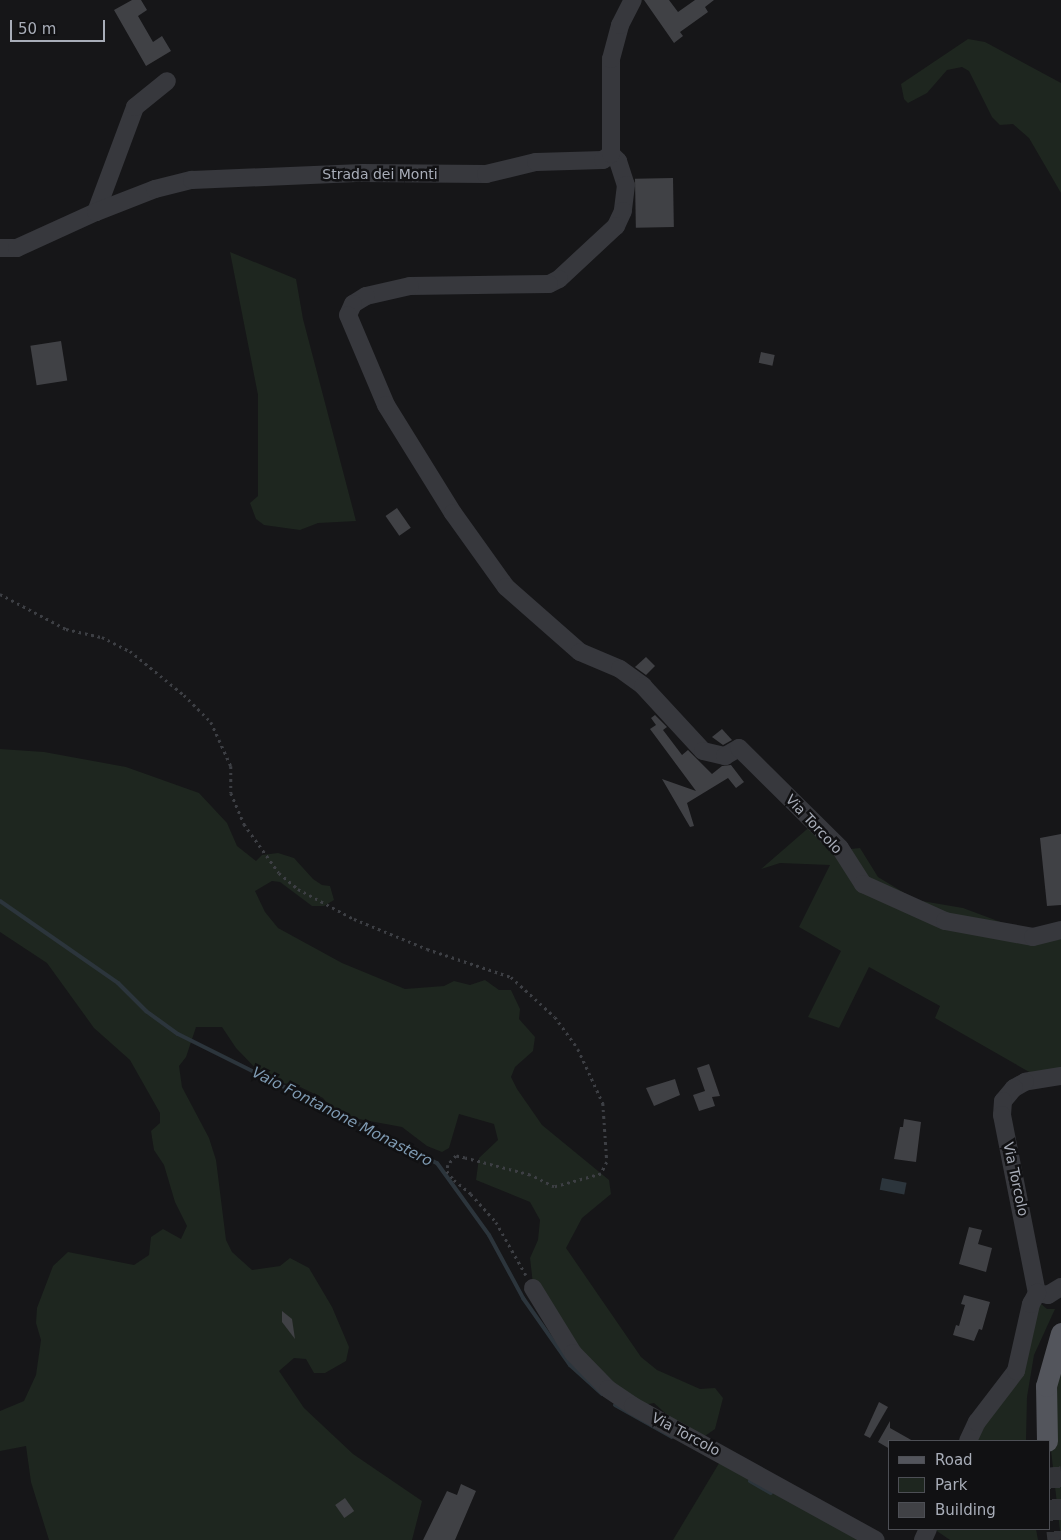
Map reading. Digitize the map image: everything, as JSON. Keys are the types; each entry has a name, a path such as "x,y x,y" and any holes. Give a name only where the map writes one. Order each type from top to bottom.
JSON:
{"main road":[{"path":"1047,1440 1046,1386 1061,1333"}],"street":[{"path":"611,154 611,59 620,25 633,0"},
{"path":"96,212 135,107 167,81"},
{"name":"Strada dei Monti","path":"0,248 17,248 96,212 155,189 192,180 352,173 486,174 536,162 603,160 611,154"},
{"name":"Via Torcolo","path":"611,154 618,161 626,185 623,211 616,226 559,280 548,284 388,289 366,296 353,304 348,316 386,405 453,513 506,588 580,652 620,668 643,686 666,708 687,737 703,751 725,756 739,748 840,848 863,884 885,896 945,921 1033,937 1061,930"},
{"name":"Via Torcolo","path":"1037,1293 1002,1115 1003,1101 1025,1082 1061,1076"},
{"path":"968,1440 977,1422 1016,1371 1031,1304 1037,1293 1048,1295 1061,1287"},
{"name":"Via Torcolo","path":"533,1288 572,1353 608,1389 633,1406 876,1540"}],"path":[{"path":"0,594 66,629 102,637 130,651 184,695 211,722 231,766 231,793 244,824 279,873 298,889 354,918 427,949 511,977 556,1017 578,1049 603,1103 607,1162 601,1174 554,1187 530,1175 456,1156 448,1165 447,1171 496,1222 533,1288"}],"green space":[{"path":"968,39 985,42 1061,83 1061,193 1029,138 1013,124 1000,125 992,117 969,71 962,67 947,70 927,93 908,103 904,99 901,84"},
{"path":"230,252 296,279 303,319 356,521 318,523 300,530 264,525 256,519 250,503 258,496 258,395"},
{"path":"0,749 44,752 126,767 199,793 227,823 237,846 256,861 262,855 278,853 294,858 313,879 322,885 330,886 334,900 324,906 312,906 280,882 272,881 255,891 265,912 278,928 342,963 405,989 444,986 454,981 470,985 485,980 499,990 511,990 520,1009 519,1019 535,1037 533,1051 515,1067 511,1077 517,1089 542,1125 609,1180 611,1194 582,1218 566,1248 641,1357 657,1370 700,1389 715,1388 723,1398 715,1429 702,1438 685,1431 654,1403 632,1407 614,1395 533,1284 530,1258 538,1240 540,1220 530,1202 476,1180 479,1158 498,1140 494,1124 459,1114 449,1148 442,1152 427,1146 402,1127 337,1115 323,1098 296,1085 268,1081 236,1048 222,1027 196,1027 186,1057 179,1066 182,1087 209,1138 216,1160 226,1240 232,1252 252,1270 280,1266 290,1258 309,1268 332,1307 349,1347 346,1361 325,1373 314,1373 306,1359 294,1358 279,1371 304,1408 353,1454 422,1501 412,1540 49,1540 31,1482 26,1446 0,1451 0,1411 24,1401 36,1375 41,1340 36,1323 37,1308 53,1266 68,1252 134,1265 149,1255 151,1237 163,1229 181,1239 187,1226 175,1202 164,1165 154,1150 151,1131 160,1123 160,1113 130,1060 94,1028 47,963 0,932"},
{"path":"821,817 851,849 860,848 878,877 916,900 963,908 1030,933 1061,925 1061,1078 1038,1077 935,1018 940,1006 869,967 839,1028 808,1017 841,951 799,927 830,865 780,863 761,869"},
{"path":"1040,1303 1047,1309 1055,1309 1034,1355 1027,1397 1026,1440 966,1440 1010,1378"},
{"path":"1061,1348 1061,1540 1051,1440"},
{"path":"721,1460 869,1540 673,1540"},
{"path":"935,1530 1036,1530 1038,1540 950,1540"}],"shaded area":[{"path":"882,1178 907,1183 904,1195 880,1190"}],"building":[{"path":"132,0 141,0 147,10 138,16 153,42 162,36 171,51 146,66 114,10"},
{"path":"644,0 669,0 678,12 695,0 714,0 705,7 708,12 680,32 683,36 674,43"},
{"path":"673,178 674,227 636,228 635,179"},
{"path":"61,341 67,381 37,385 30,346"},
{"path":"761,352 775,355 772,366 759,363"},
{"path":"397,508 411,528 399,536 386,516"},
{"path":"646,657 655,666 646,675 635,667"},
{"path":"655,715 667,727 663,730 682,755 688,750 712,774 722,766 731,765 744,782 736,788 728,778 687,803 694,826 690,827 662,779 696,791 650,729 656,725 651,718"},
{"path":"722,729 732,740 723,745 712,737"},
{"path":"1061,834 1061,905 1047,906 1040,838"},
{"path":"709,1064 720,1096 712,1097 715,1106 699,1111 693,1095 705,1091 697,1068"},
{"path":"675,1079 680,1095 654,1106 646,1088"},
{"path":"904,1119 921,1122 916,1162 894,1159 900,1127 903,1127"},
{"path":"969,1227 982,1230 978,1244 992,1248 986,1272 959,1264"},
{"path":"964,1295 990,1302 982,1330 979,1329 974,1341 953,1335 956,1325 959,1326 965,1305 961,1304"},
{"path":"282,1311 292,1319 295,1339 282,1322"},
{"path":"879,1402 888,1407 870,1438 864,1435"},
{"path":"890,1421 890,1428 911,1440 888,1440 888,1448 878,1442"},
{"path":"461,1484 476,1491 455,1540 423,1540 447,1491 457,1495"},
{"path":"345,1498 354,1511 344,1518 335,1505"}],"waterway":[{"name":"Vaio Fontanone Monastero","path":"0,901 118,983 146,1011 178,1034 437,1163 489,1235 523,1298 570,1365 602,1394"},
{"name":"Vaio Fontanone Monastero","path":"615,1405 672,1437"},
{"name":"Vaio Fontanone Monastero","path":"750,1481 771,1493"}],"tunnel":[{"path":"1051,1476 1058,1540"}]}
